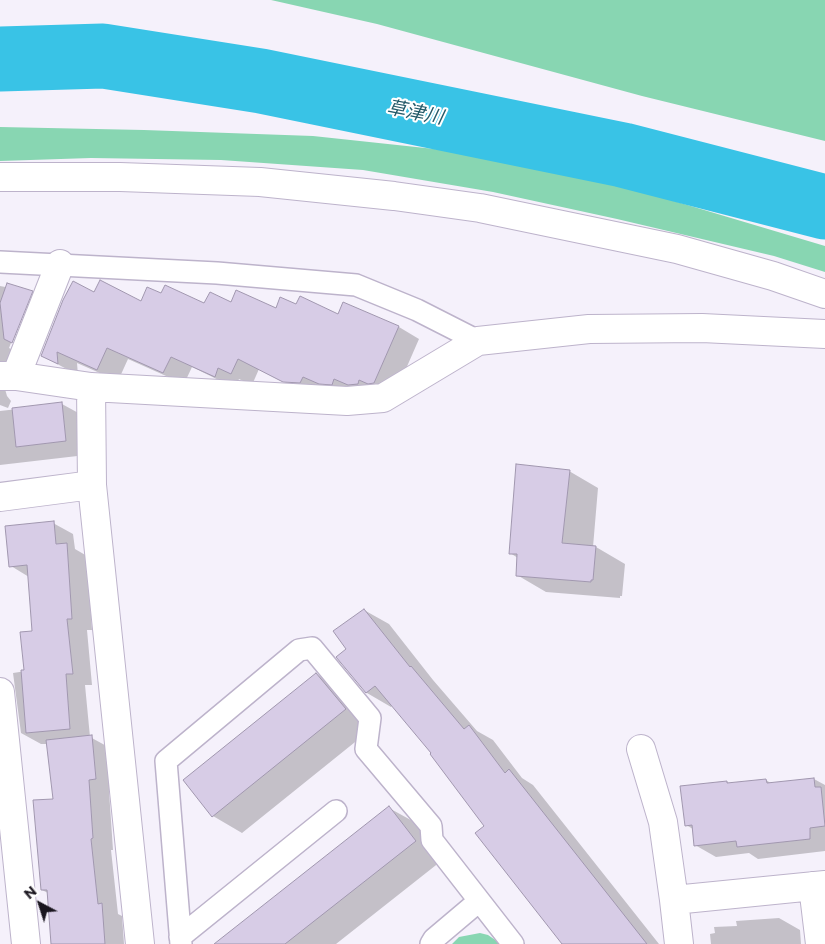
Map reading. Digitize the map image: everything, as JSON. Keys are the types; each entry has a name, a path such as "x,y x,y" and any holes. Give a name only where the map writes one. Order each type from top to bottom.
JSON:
{"street":[{"path":"0,178 120,177 241,182 394,196 480,208 677,248 773,276 825,294"},
{"path":"60,264 8,376 91,387 347,401 383,398 478,341 589,329 702,328 825,334"},
{"path":"91,387 92,485 140,944"},
{"path":"0,497 92,485"},
{"path":"0,692 26,944"},
{"path":"641,749 663,822 678,944"},
{"path":"674,900 819,886 820,944"}],"lane":[{"path":"0,262 217,273 356,285 417,310 478,341"},
{"path":"181,941 166,761 299,650 312,648 370,718 366,749 431,826 432,840 513,944"},
{"path":"181,941 336,811"},
{"path":"431,944 434,939 479,901"}],"green space":[{"path":"271,0 825,0 825,141 642,96 377,24"},
{"path":"0,127 313,136 472,153 627,187 825,246 825,272 774,256 617,219 493,192 363,170 221,160 91,158 0,161"},
{"path":"480,933 488,935 501,944 452,944 459,937"}],"building":[{"path":"100,280 141,301 147,287 161,293 165,285 204,303 210,292 231,302 236,290 276,308 280,297 296,304 300,296 338,314 343,302 399,326 374,383 368,384 359,380 358,384 348,385 334,379 332,385 319,384 303,377 300,383 283,382 238,359 231,374 218,368 215,377 171,357 163,373 107,348 97,370 57,352 58,364 41,356 63,300 73,281 94,292"},
{"path":"7,283 33,291 12,343 4,339 0,303"},
{"path":"62,402 66,441 16,447 12,408"},
{"path":"516,464 570,470 562,543 596,546 593,580 591,582 516,576 517,554 509,554"},
{"path":"54,521 56,544 67,543 72,619 67,619 73,674 66,674 70,729 26,733 21,670 24,670 20,632 32,631 27,565 9,567 5,526"},
{"path":"364,609 410,667 464,729 469,725 505,773 509,769 647,944 562,944 475,833 484,826 431,753 375,686 366,693 336,657 346,649 333,631"},
{"path":"316,673 346,709 212,817 183,780"},
{"path":"92,735 96,779 89,780 93,838 91,839 98,904 102,903 105,944 51,944 47,890 41,890 33,800 53,799 46,740"},
{"path":"814,778 815,787 821,787 825,826 810,828 810,839 737,847 736,841 694,846 692,825 685,826 680,786 766,779 767,783"},
{"path":"389,806 416,841 285,944 214,944"}],"waterway":[{"name":"草津川","path":"0,59 103,56 261,81 623,155 825,207"}]}
